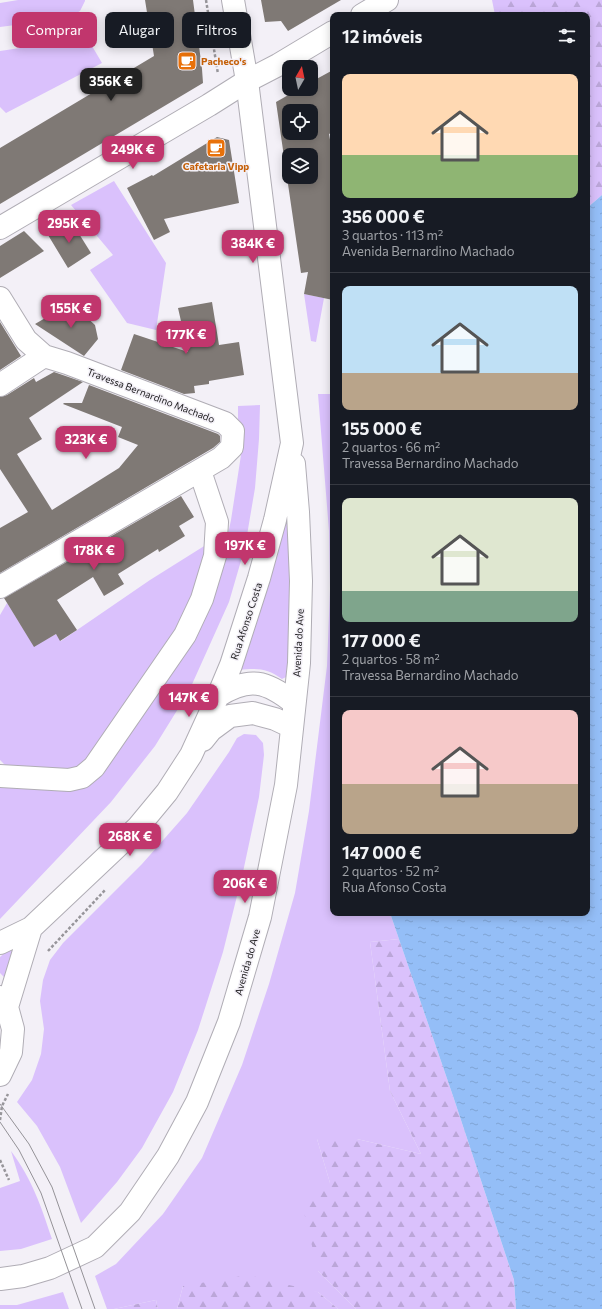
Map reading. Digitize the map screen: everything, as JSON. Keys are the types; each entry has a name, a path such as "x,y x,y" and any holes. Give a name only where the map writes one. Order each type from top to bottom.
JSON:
{"street":[{"name":"Rua Afonso Costa","path":"0,943 31,928 138,827 167,792 191,755 232,665 275,520 292,442 247,81 233,0"},
{"path":"367,12 387,0"},
{"path":"0,228 247,81 278,65 330,34"},
{"name":"Travessa Bernardino Machado","path":"0,298 26,340 44,356 67,363 225,423 233,431 232,447 221,458 0,587"},
{"path":"0,385 44,356"},
{"name":"Avenida do Ave","path":"0,1279 23,1276 50,1268 95,1247 130,1212 168,1156 197,1102 229,1022 260,917 286,784 299,664 301,581 298,512 292,442"},
{"path":"0,776 68,780 82,777 94,767 185,635 202,599 215,556 217,522 200,471"},
{"path":"218,696 231,688 248,683 265,685 281,692 294,703"},
{"path":"191,755 211,730 230,716 253,713 275,719 292,727"},
{"name":"Rua Afonso Costa","path":"3,1002 31,928"},
{"path":"3,1002 13,1029 11,1052 5,1082"}],"path":[{"path":"206,0 219,78 224,95"},
{"path":"45,954 108,887"},
{"path":"0,1120 5,1082"},
{"path":"0,1160 9,1180"}],"green space":[{"path":"18,0 85,0 78,12 12,12 12,25 0,27 0,3"},
{"path":"492,0 602,0 602,195 590,205 590,12 494,12"},
{"path":"20,48 93,48 102,63 6,113 0,107 0,51"},
{"path":"114,181 166,263 156,330 127,323 90,270 113,255 71,205"},
{"path":"304,294 324,298 316,342 311,341"},
{"path":"318,394 330,394 330,589 329,531"},
{"path":"260,405 255,488 245,547 229,602 189,691 155,746 111,802 0,919 0,784 84,783 220,571 231,520 243,442 243,426 238,419 238,406"},
{"path":"288,473 291,535 290,634 286,677 282,679 267,671 251,669 239,670"},
{"path":"209,543 184,622 86,761 76,771 7,767 0,760 0,615 7,603 34,646 56,634 61,641 150,580"},
{"path":"330,589 330,916 391,916 399,939 370,942 390,1091 421,1154 357,1139 317,1139 330,1183 318,1271 356,1309 338,1309 318,1292 183,1286 177,1309 158,1309 156,1300 114,1309 107,1309 95,1276 116,1264 163,1214 202,1158 242,1065 269,984 295,893 309,811 327,666"},
{"path":"244,734 256,735 263,743 264,755 259,797 243,872 223,952 198,1030 173,1092 142,1148 117,1182 81,1223 60,1167 37,1126 17,1102 32,1080 41,1054 44,1029 40,1001 43,980 50,960 63,943 142,864 187,813 237,738"},
{"path":"399,939 514,1280 516,1309 356,1309 318,1271 302,1204 330,1183 317,1139 357,1139 421,1154 390,1091 370,942"},
{"path":"16,943 7,980 0,973 0,957"},
{"path":"11,1151 30,1182 40,1204 52,1239 21,1249 0,1251 0,1188 20,1181"},
{"path":"248,1275 318,1292 338,1309 177,1309 183,1286"},
{"path":"63,1292 69,1309 0,1309 0,1305 17,1305"},
{"path":"156,1300 158,1309 114,1309"}],"water":[{"path":"602,195 602,1309 516,1309 514,1280 391,916 590,916 590,205"}],"building":[{"path":"145,0 193,0 195,12 182,12 182,48 199,48 203,83 0,204 0,148 154,56 153,48 174,48 174,12 147,12"},
{"path":"261,0 341,0 288,31 281,21 265,22"},
{"path":"330,72 330,299 304,294 308,272 301,273 288,184 318,184 318,148 283,148 276,102 287,96 318,96 318,78"},
{"path":"217,137 229,140 239,203 164,219 170,232 154,240 127,188 152,175 153,176"},
{"path":"71,221 91,253 68,268 48,235"},
{"path":"24,231 44,251 0,278 0,246"},
{"path":"212,302 219,345 239,342 244,375 209,381 209,384 194,386 195,393 184,394 121,370 134,334 188,352 178,308"},
{"path":"71,303 95,325 98,339 84,356 35,324"},
{"path":"0,322 21,356 0,370"},
{"path":"54,372 83,382 29,418 42,439 17,454 52,510 119,468 138,445 118,437 122,427 63,404 82,403 89,385 218,434 220,436 220,442 213,448 0,573 0,528 28,512 0,469 0,397 7,395 34,378 36,382"},
{"path":"181,496 194,517 179,526 185,536 159,552 158,549 118,574 124,584 104,596 93,577 57,600 77,630 60,641 56,634 34,647 4,598"}],"tram line":[{"path":"0,1104 29,1144 52,1187 95,1309"},
{"path":"0,1122 19,1150 41,1193 82,1309"}],"place":[{"name":"Pacheco's","path":"187,61"},
{"name":"Cafetaria Vipp","path":"216,148"}]}
